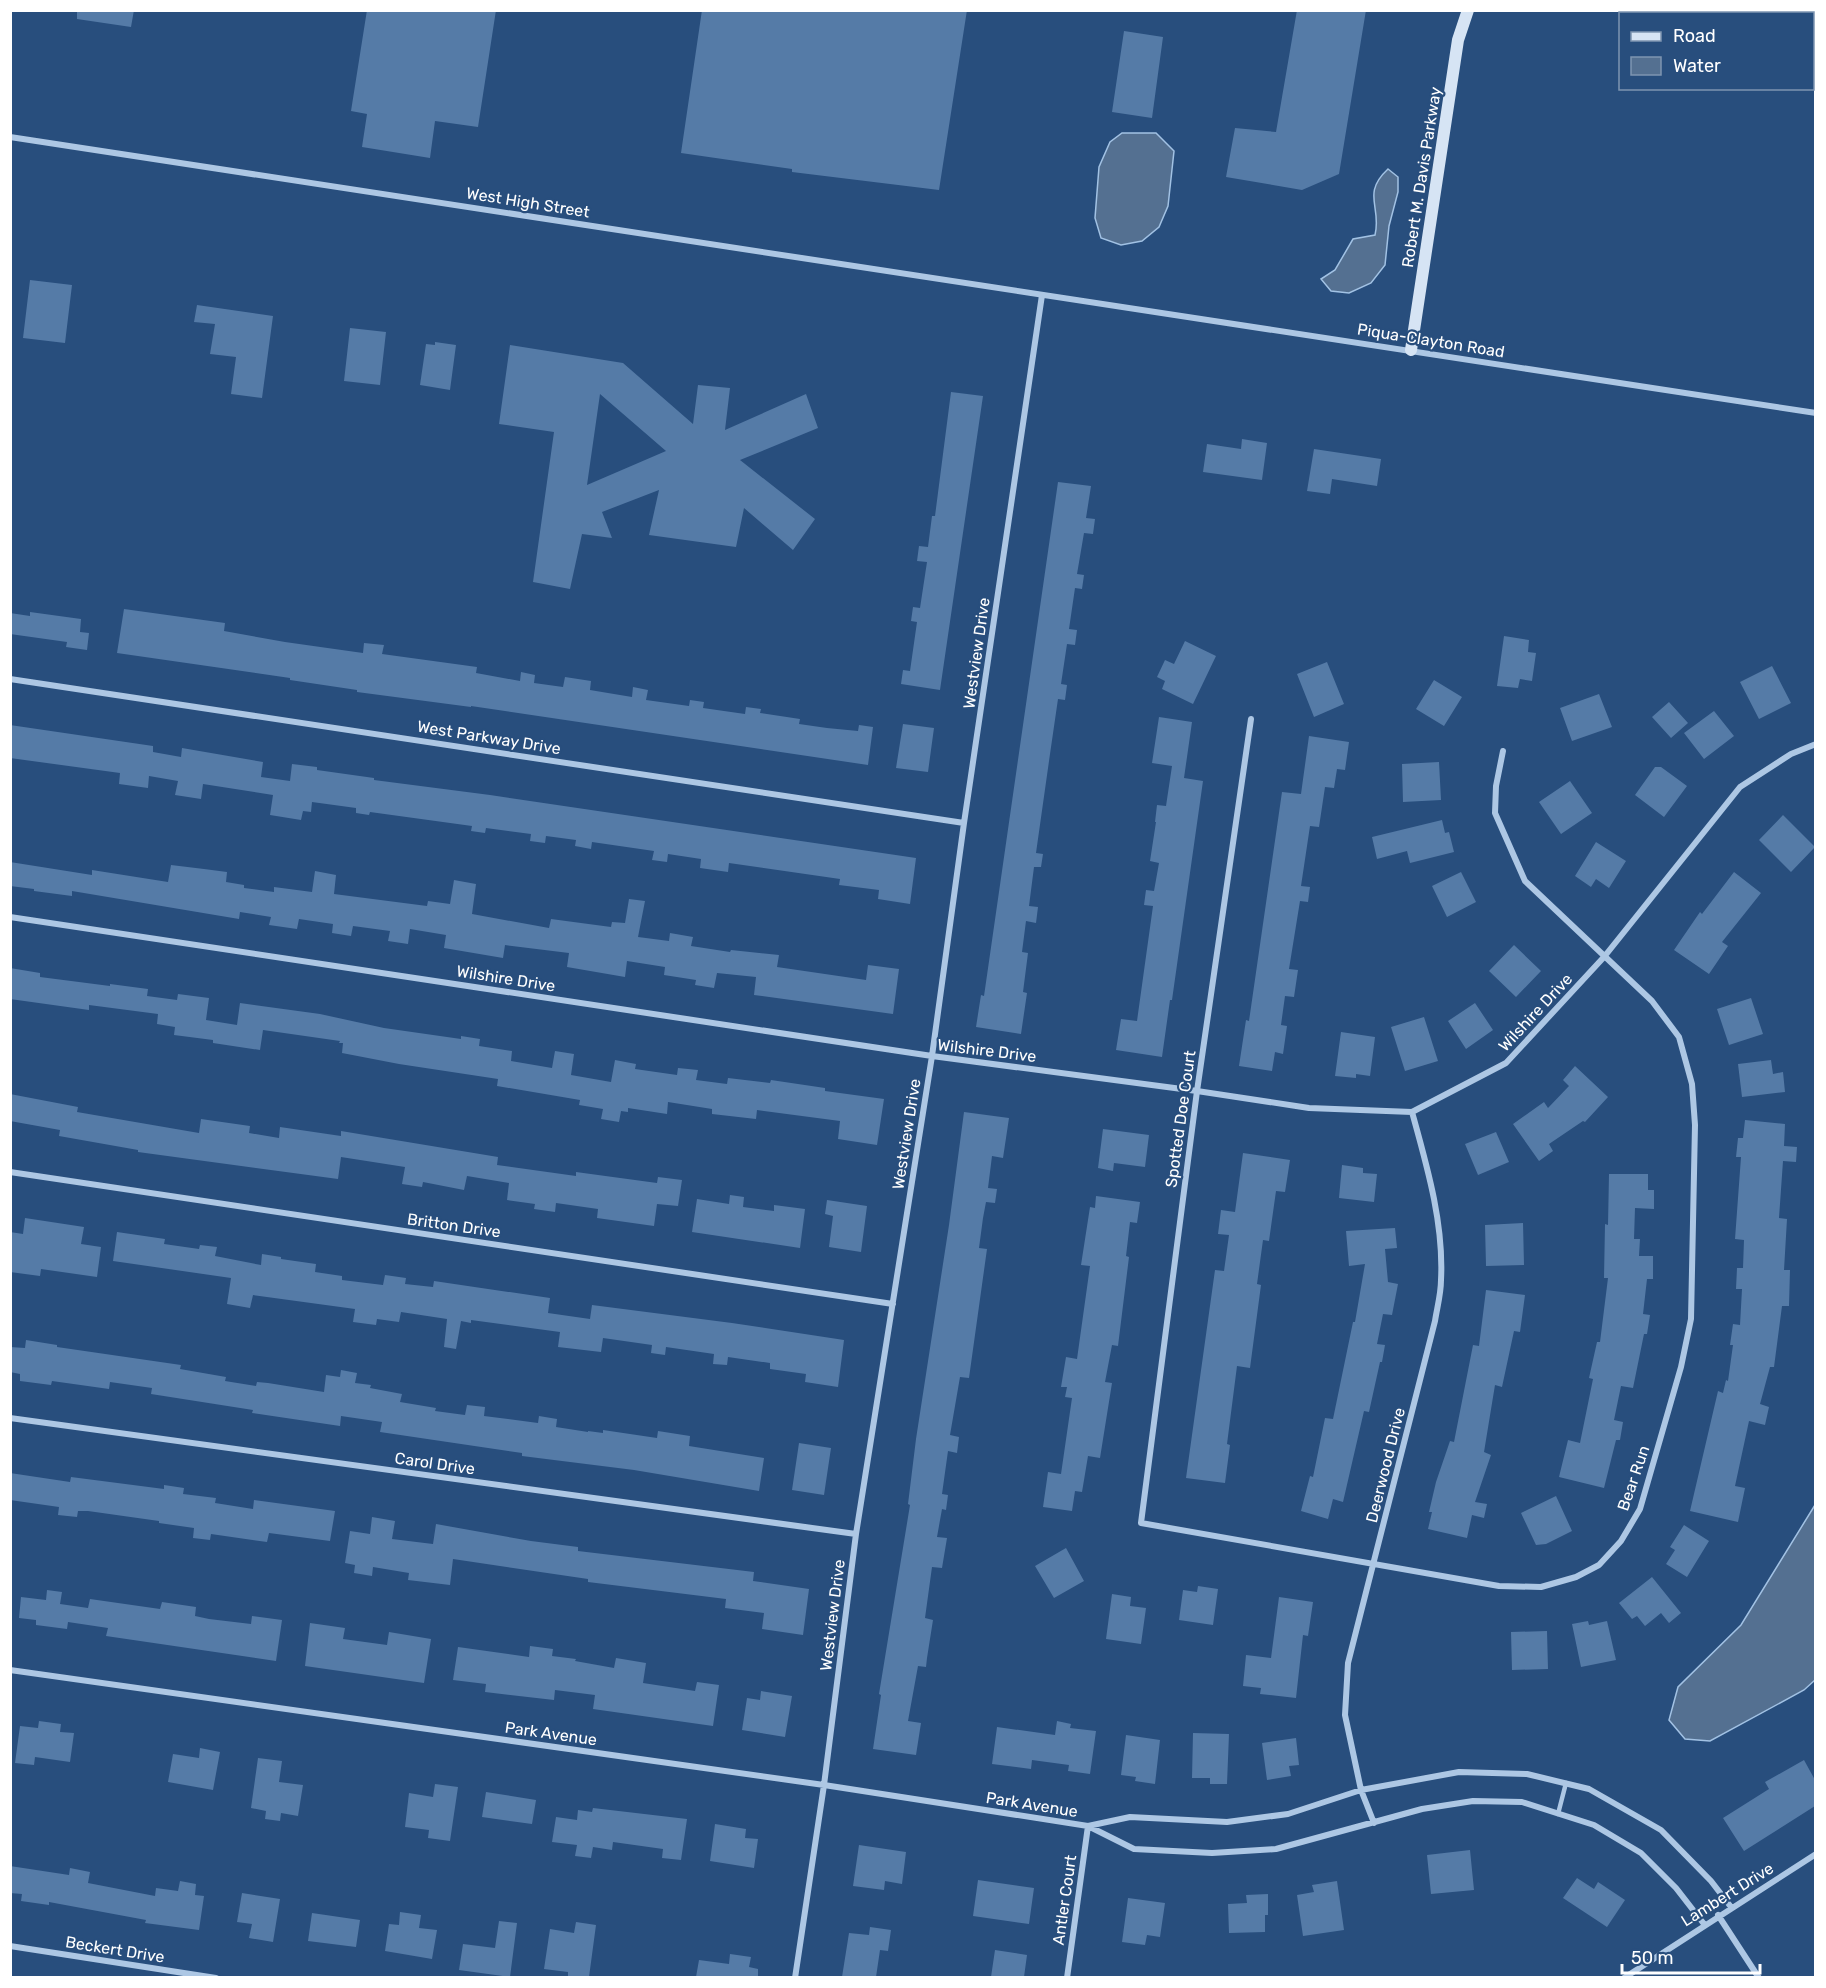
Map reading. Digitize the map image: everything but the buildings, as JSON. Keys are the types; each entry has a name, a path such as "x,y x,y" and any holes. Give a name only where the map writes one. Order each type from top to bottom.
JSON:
{"street":[{"name":"Robert M. Davis Parkway","path":"1411,350 1458,40 1468,10"},
{"name":"West High Street","path":"10,137 1042,295"},
{"name":"Piqua-Clayton Road","path":"1042,295 1815,414"},
{"name":"Westview Drive","path":"795,1977 824,1785 856,1534 932,1056 964,822 1042,295"},
{"name":"West Parkway Drive","path":"10,679 964,822"},
{"name":"Spotted Doe Court","path":"1141,1523 1197,1091 1251,719"},
{"name":"Wilshire Drive","path":"10,917 932,1056 1309,1108 1413,1112 1506,1063 1604,957 1740,787 1791,754 1815,744"},
{"name":"Bear Run","path":"1141,1523 1499,1586 1541,1587 1576,1577 1599,1565 1621,1541 1640,1509 1681,1367 1690,1319 1695,1125 1692,1084 1679,1037 1652,1001 1525,881 1496,813 1496,786 1503,751"},
{"name":"Deerwood Drive","path":"1374,1823 1361,1790 1345,1716 1348,1663 1435,1321 1442,1281 1439,1229 1413,1112"},
{"name":"Britton Drive","path":"10,1172 893,1304"},
{"name":"Carol Drive","path":"10,1418 856,1534"},
{"name":"Park Avenue","path":"10,1670 824,1785 1088,1826 1134,1849 1212,1853 1276,1849 1422,1809 1473,1801 1522,1802 1594,1825 1641,1853 1676,1888 1704,1924"},
{"name":"Park Avenue","path":"1088,1826 1130,1817 1227,1822 1288,1814 1361,1790 1459,1772 1527,1774 1589,1789 1661,1830 1711,1881 1731,1907"},
{"name":"Antler Court","path":"1067,1977 1088,1826"},
{"name":"Lambert Drive","path":"1624,1977 1815,1854"},
{"path":"1718,1915 1760,1977"},
{"name":"Beckert Drive","path":"10,1946 216,1977"}],"lane":[{"path":"1557,1814 1566,1783"}],"water":[{"path":"1122,133 1156,133 1174,151 1168,206 1159,227 1142,241 1121,245 1101,238 1095,218 1099,167 1110,142"},
{"path":"1388,169 1398,177 1398,192 1389,226 1385,265 1371,283 1349,293 1331,291 1321,279 1335,270 1353,239 1375,235 1374,193 1380,178"},
{"path":"1815,1505 1815,1680 1804,1690 1710,1741 1685,1739 1669,1720 1678,1687 1741,1625"}]}
